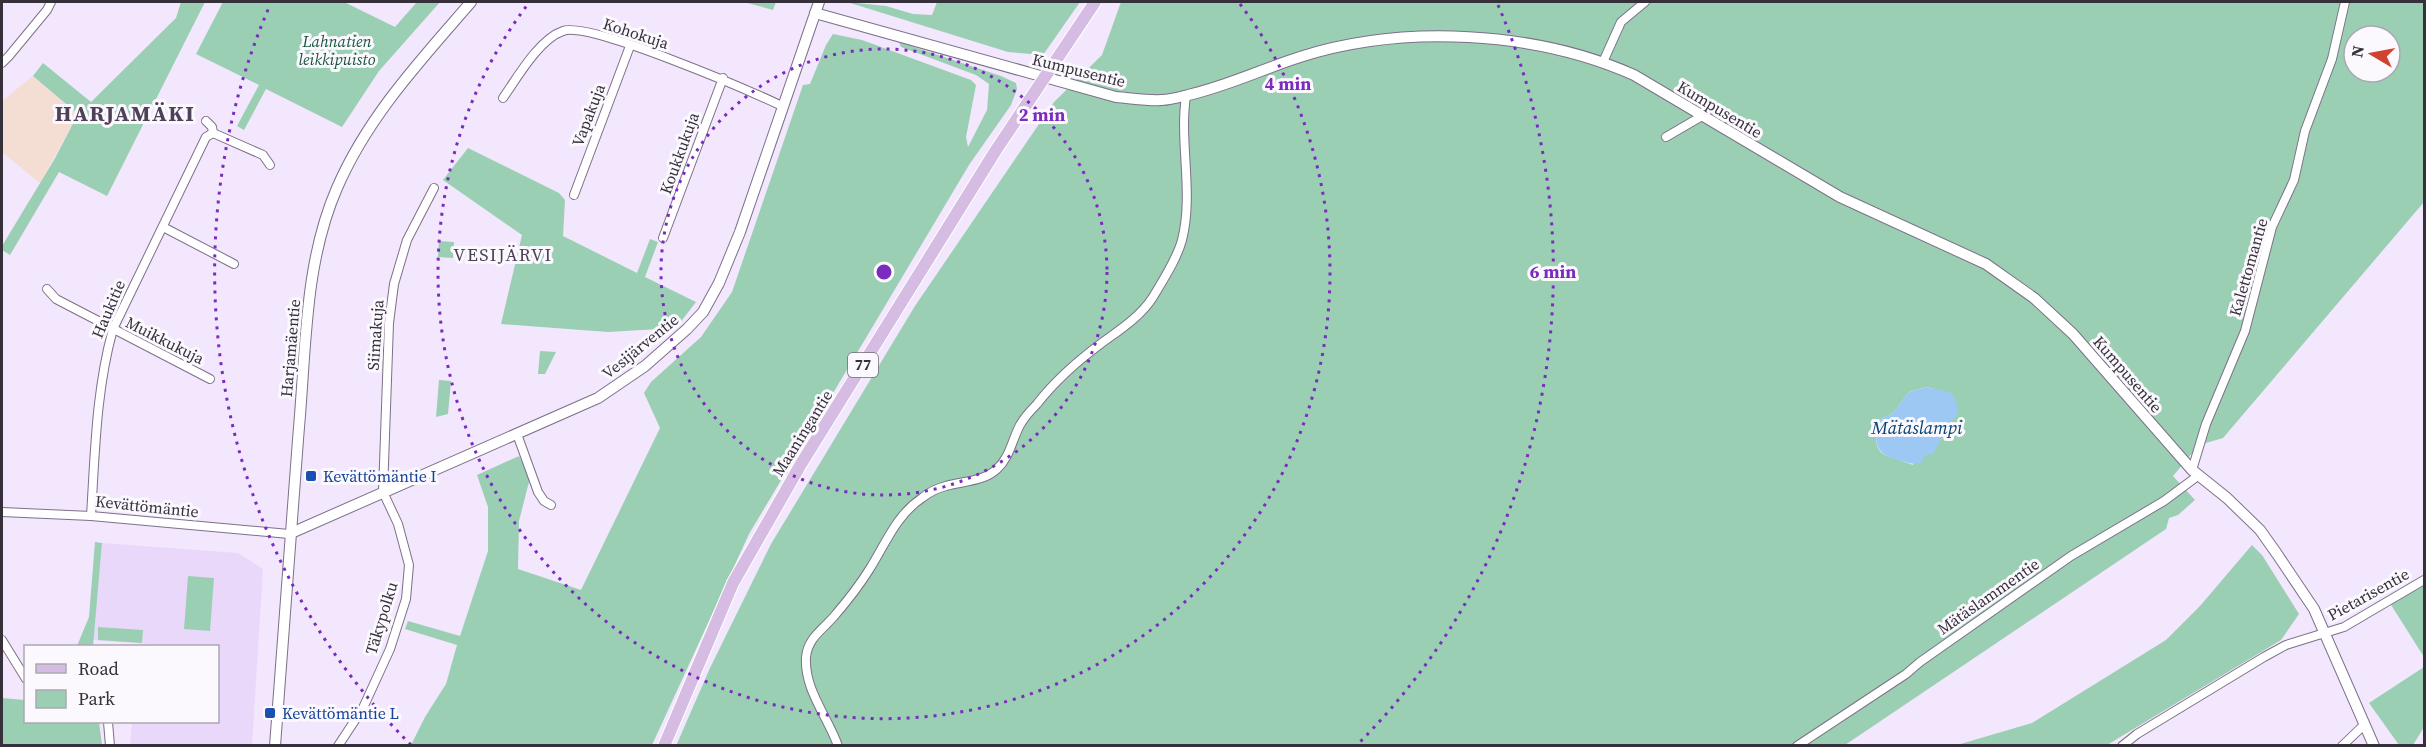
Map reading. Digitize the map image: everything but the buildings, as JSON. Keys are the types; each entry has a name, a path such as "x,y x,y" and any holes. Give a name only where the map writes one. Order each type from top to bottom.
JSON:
{"main road":[{"name":"Maaningantie","path":"664,746 733,584 801,464 996,150 1095,2"}],"street":[{"name":"Harjamäentie","path":"275,746 309,298 318,244 336,189 359,142 391,95 471,2"},
{"name":"Vesijärventie","path":"290,534 598,398 645,366 687,329 703,312 719,283 740,232 819,2"},
{"path":"1603,62 1621,22 1645,2"},
{"name":"Kalettomantie","path":"2196,473 2206,424 2245,331 2272,227 2294,180 2305,131 2332,59 2345,2"},
{"path":"2,63 49,6"},
{"name":"Kumpusentie","path":"815,13 1116,97 1163,100 1186,96 1219,88 1300,57 1334,48 1402,39 1445,37 1540,45 1603,62 1634,75 1840,197 1986,264 2034,298 2073,334 2196,473 2228,498 2260,530 2314,609 2374,746"},
{"name":"Kohokuja","path":"503,98 530,60 552,35 561,31 578,30 723,78 782,106"},
{"name":"Vapakuja","path":"574,195 630,46"},
{"name":"Koukkukuja","path":"663,238 723,78"},
{"path":"838,746 833,729 816,701 806,667 812,637 849,599 907,509 922,497 946,485 958,485 996,470 1010,450 1020,425 1053,384 1101,343 1122,329 1152,299 1177,252 1184,230 1186,174 1183,116 1186,96"},
{"path":"1666,137 1702,116"},
{"path":"206,121 212,127 213,133 264,155 270,165"},
{"name":"Haukitie","path":"91,516 96,430 105,358 113,329 206,137 213,133"},
{"name":"Siimakuja","path":"383,492 389,323 394,284 407,240 434,188"},
{"path":"163,226 234,264"},
{"name":"Muikkukuja","path":"47,289 56,299 210,379"},
{"path":"517,434 538,492 543,501 551,505"},
{"name":"Mätäslammentie","path":"1797,746 1906,674 2072,556 2164,501 2196,473"},
{"name":"Täkypolku","path":"338,746 363,708 390,649 406,599 409,565 398,524 383,492"},
{"name":"Kevättömäntie","path":"2,512 91,516 290,534"},
{"name":"Pietarisentie","path":"2122,746 2137,734 2286,645 2344,627 2424,580"},
{"path":"2,640 24,676"},
{"path":"108,723 110,746"},
{"path":"2342,746 2364,725"}],"shaded area":[{"path":"33,76 78,114 40,183 2,152 2,101"},
{"path":"102,543 238,553 263,569 252,745 130,745 132,723 219,723 219,645 148,645 93,640"}],"green space":[{"path":"181,2 205,2 107,196 59,172 10,255 2,250 2,246 54,160 78,114 33,76 43,63 91,102 176,18"},
{"name":"Lahnatien leikkipuisto","path":"223,2 344,2 395,27 417,2 440,2 379,71 342,127 266,89 244,130 237,126 259,85 196,54"},
{"path":"744,2 776,2 773,10"},
{"path":"847,2 886,6 913,14 932,15 937,2 1080,2 1043,55 1008,52"},
{"path":"1121,2 2424,2 2424,202 2223,438 2199,445 2173,476 2195,500 2178,515 2169,518 2166,529 1845,745 676,746 710,668 771,544 915,306 1054,102 1102,55","holes":["1926,387 1935,389 1913,465 1882,453 1876,443 1877,421 1893,413 1909,392"]},
{"path":"833,34 862,40 971,80 976,85 966,137 968,147 987,110 989,84 976,75 901,47 899,42 1001,76 1016,83 1017,89 1011,105 969,165 749,534 652,745 411,745 446,684 457,645 405,629 408,621 460,636 488,551 488,507 477,475 519,456 530,478 519,521 518,569 581,590 660,428 644,393 651,382 701,337 732,292 803,85 810,84"},
{"path":"468,148 559,193 565,200 563,236 637,273 650,239 658,242 645,277 696,302 676,328 608,332 501,324 522,235 443,180"},
{"path":"439,241 454,242 453,258 438,257"},
{"path":"540,351 556,352 545,374 538,374"},
{"path":"439,380 451,381 448,414 436,417"},
{"path":"95,542 102,543 93,645 77,645 89,617"},
{"path":"2252,545 2262,555 2299,614 2281,640 2107,745 1957,745 2032,723 2166,640 2200,606"},
{"path":"188,576 214,578 210,631 184,629"},
{"path":"2424,585 2424,657 2388,600"},
{"path":"98,627 143,630 142,643 98,640"},
{"path":"2424,667 2424,727 2413,745 2399,745 2369,703"},
{"path":"2,698 24,700 24,723 99,723 102,745 2,745"}],"water":[{"name":"Mätäslampi","path":"1926,387 1952,393 1957,415 1947,425 1948,434 1942,438 1933,454 1925,455 1921,463 1912,464 1887,456 1877,443 1877,421 1893,413 1909,392"}],"place":[{"name":"Kevättömäntie I","path":"311,476"},
{"name":"Kevättömäntie L","path":"270,713"}],"district":[{"name":"HARJAMÄKI","path":"125,113"},
{"name":"VESIJÄRVI","path":"503,255"}]}
